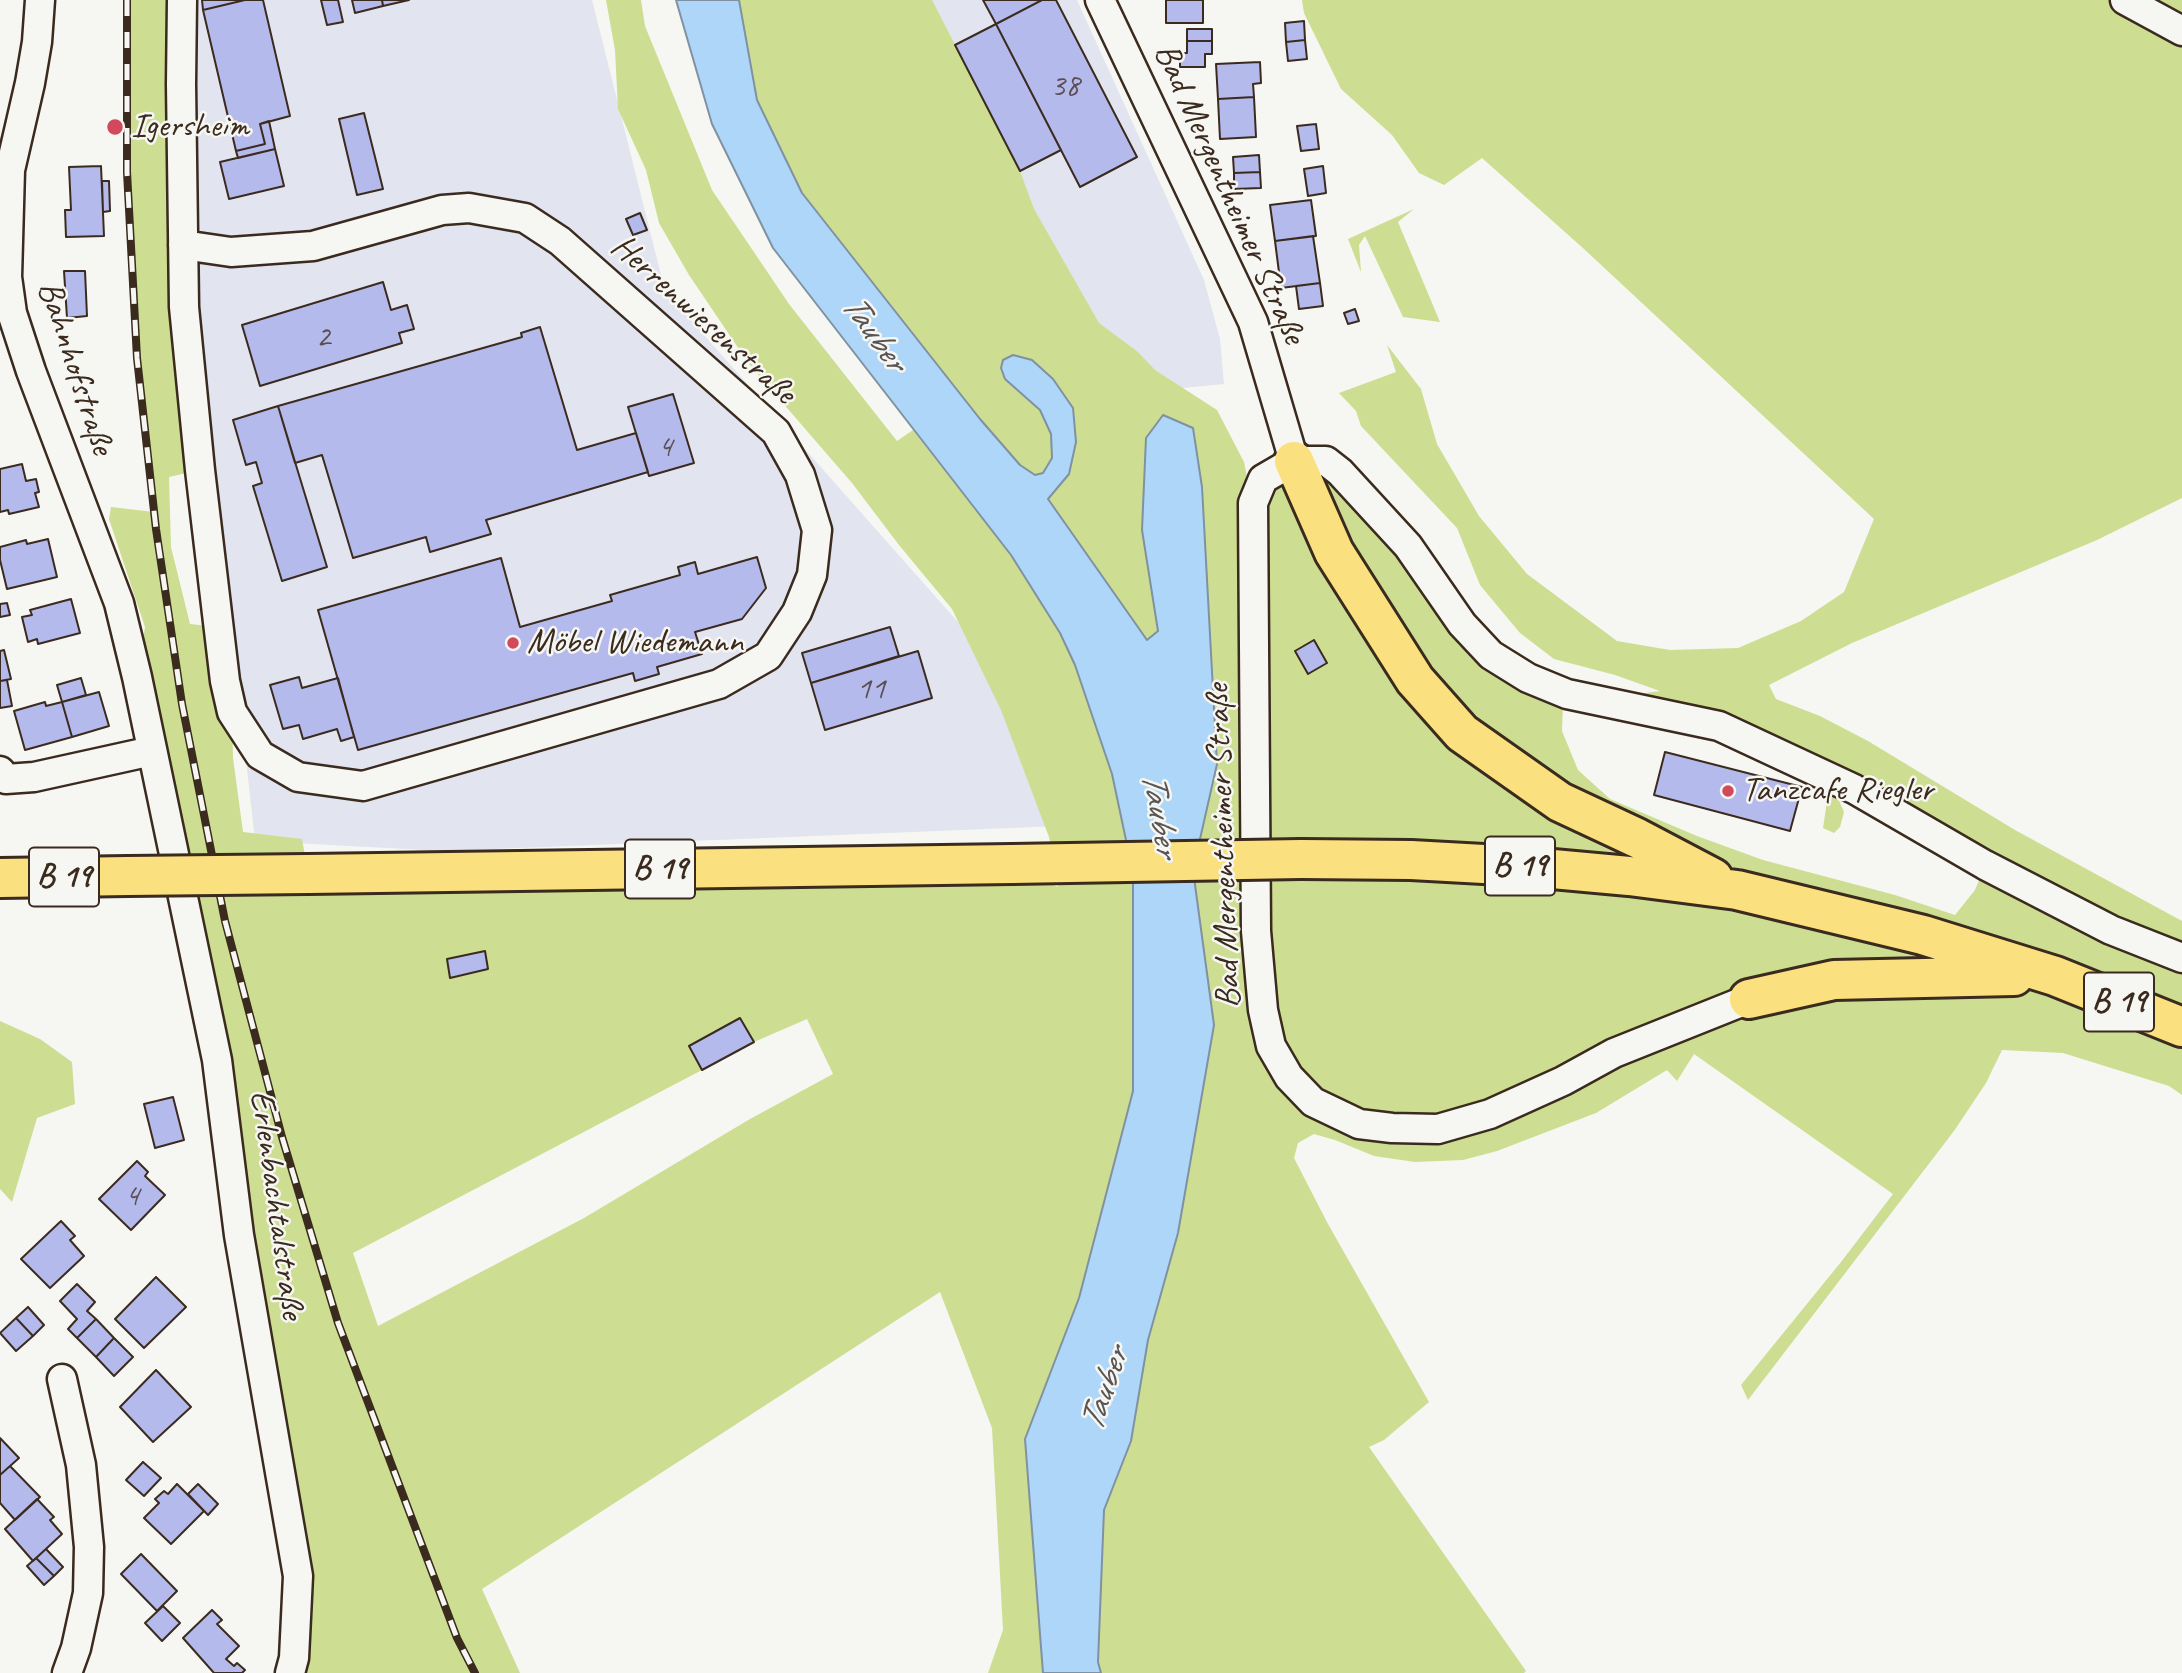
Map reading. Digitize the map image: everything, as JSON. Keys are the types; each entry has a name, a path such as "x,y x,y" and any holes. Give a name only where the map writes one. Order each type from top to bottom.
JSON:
{"main road":[{"path":"1294,461 1334,552 1415,680 1462,733 1560,802 1737,890"},
{"name":"B 19","path":"0,878 1301,859 1411,860 1520,866 1737,890 1923,935 2055,976 2182,1027"},
{"path":"1749,999 1834,980 2055,976"}],"street":[{"name":"Bahnhofstraße","path":"40,0 30,83 10,170 6,314 31,371 119,603 152,751"},
{"name":"Herrenwiesenstraße","path":"182,0 183,245 185,321 200,470 225,681 232,712 260,755 298,776 363,786 719,684 768,656 797,612 812,575 817,530 800,475 776,432 560,241 525,218 470,208 442,209 313,246 230,251 183,245"},
{"name":"Bad Mergentheimer Straße","path":"1100,0 1253,321 1294,461 1263,480 1253,503 1252,516 1256,931 1263,1010 1272,1046 1289,1077 1313,1102 1359,1124 1438,1129 1490,1114 1614,1053 1749,999"},
{"path":"2125,0 2182,31"},
{"path":"1294,461 1326,461 1340,472 1408,546 1462,624 1491,655 1528,678 1567,694 1719,726 1854,789 1985,865 2111,930 2182,958"},
{"path":"0,771 6,779 34,778 152,751"},
{"name":"Erlenbachtalstraße","path":"152,751 221,1081 239,1235 298,1576 294,1658 290,1673"},
{"path":"62,1378 80,1465 89,1547 88,1593 76,1648 67,1673"}],"shaded area":[{"path":"194,0 592,0 665,291 988,656 1060,826 445,851 255,841 197,316"},
{"path":"913,0 1077,0 1204,280 1220,339 1224,384 1183,388 1138,368 1106,342"}],"green space":[{"path":"127,0 182,0 200,470 169,477 171,547 190,624 218,627 232,712 233,758 243,832 302,839 308,873 1012,864 1058,887 1049,837 1001,710 952,609 852,483 749,364 689,275 659,223 646,170 618,109 615,50 606,0 641,0 645,26 712,190 789,304 897,441 913,430 1011,555 1060,633 1075,665 1112,774 1133,873 1133,1091 1079,1298 1025,1439 1043,1673 988,1673 1003,1630 992,1428 940,1292 482,1589 520,1673 304,1673 298,1576 137,677 145,627 109,519 111,507 154,512 137,358 127,172","holes":["485,952 488,969 450,977 448,959","740,1018 754,1042 807,1019 833,1074 750,1119 584,1218 378,1326 353,1253 702,1070"]},
{"path":"739,0 932,0 1020,171 1034,209 1099,323 1138,352 1155,370 1217,410 1244,462 1252,502 1263,479 1326,461 1462,624 1563,704 1562,731 1578,770 1610,799 1697,836 1763,860 1895,895 1955,915 1975,890 1985,866 1719,726 1593,700 1660,691 1615,675 1554,659 1520,633 1480,585 1457,528 1361,426 1356,411 1339,393 1396,372 1387,345 1421,389 1437,444 1479,516 1527,574 1617,641 1670,650 1738,648 1801,621 1844,592 1874,519 1584,249 1482,158 1444,185 1419,173 1392,135 1341,89 1304,13 1302,0 2182,0 2182,498 2097,540 1852,643 1769,685 1776,699 1820,716 1868,741 2015,830 2182,921 2182,1095 2169,1086 2063,1053 2002,1050 1986,1083 1954,1131 1748,1400 1741,1385 1893,1194 1694,1054 1677,1081 1667,1070 1596,1113 1497,1151 1463,1160 1415,1162 1374,1156 1314,1134 1298,1143 1294,1158 1328,1224 1429,1402 1384,1440 1369,1447 1526,1671 1524,1673 1101,1673 1098,1662 1104,1510 1131,1441 1148,1340 1178,1233 1214,1025 1114,620 1122,604 1048,499 980,419 802,193 757,100"},
{"path":"1414,209 1398,222 1440,322 1403,317 1365,236 1359,245 1361,272 1348,239"},
{"path":"1828,795 1837,796 1844,812 1840,827 1834,833 1823,828"},
{"path":"0,1021 40,1039 72,1062 75,1104 37,1118 12,1202 0,1189"}],"water":[{"name":"Tauber","path":"676,0 739,0 757,100 802,193 980,419 1020,465 1035,475 1043,473 1052,458 1051,434 1040,410 1005,379 1001,368 1003,360 1013,355 1032,360 1053,379 1073,408 1076,442 1069,474 1048,499 1147,640 1158,631 1142,530 1146,438 1163,415 1193,428 1202,487 1217,764 1193,870 1214,1025 1178,1233 1148,1340 1131,1441 1104,1510 1098,1662 1101,1673 1043,1673 1025,1439 1079,1298 1133,1091 1133,873 1112,774 1075,665 1060,633 1011,555 773,248 712,124"}],"building":[{"path":"202,0 245,0 203,10"},
{"path":"245,0 263,0 290,116 260,124 265,144 236,151 203,10"},
{"path":"321,0 338,0 343,22 327,25"},
{"path":"352,0 382,0 383,6 355,13"},
{"path":"382,0 409,0 383,6"},
{"path":"983,0 1042,0 996,24"},
{"path":"1042,0 1056,0 1137,157 1080,187 996,24"},
{"path":"1166,0 1203,0 1203,23 1166,23"},
{"path":"1304,21 1305,40 1286,42 1285,23"},
{"path":"996,24 1061,150 1020,171 955,45"},
{"path":"1187,29 1212,29 1212,41 1187,41"},
{"path":"1305,40 1307,59 1288,61 1286,42"},
{"path":"1187,41 1212,41 1212,54 1205,54 1205,67 1180,67 1180,53 1187,53"},
{"path":"1260,62 1261,83 1253,84 1254,97 1218,99 1216,64"},
{"path":"1254,97 1256,137 1220,139 1218,99"},
{"path":"364,113 383,189 357,195 339,119"},
{"path":"269,121 275,149 238,158 236,151 265,144 260,124"},
{"path":"1316,124 1319,149 1301,151 1297,126"},
{"path":"275,149 284,186 229,199 220,162"},
{"path":"1259,155 1260,172 1234,173 1233,157"},
{"path":"101,166 104,236 66,237 65,210 71,210 69,167"},
{"path":"1323,166 1326,193 1308,196 1304,169"},
{"path":"1260,172 1261,188 1234,189 1234,173"},
{"path":"102,181 109,181 110,211 103,212"},
{"path":"1311,200 1316,236 1275,241 1270,205"},
{"path":"640,213 647,230 633,235 626,219"},
{"path":"1313,236 1320,283 1281,288 1275,241"},
{"path":"64,271 85,271 87,316 67,318"},
{"path":"383,282 391,310 407,305 414,329 399,333 402,343 260,386 242,325"},
{"path":"1320,283 1323,306 1299,309 1296,286"},
{"path":"1355,309 1359,321 1348,324 1344,313"},
{"path":"540,327 577,450 636,433 648,472 486,520 491,534 430,552 426,537 353,558 322,455 295,463 278,406 522,337 521,333"},
{"path":"673,394 694,463 649,476 628,407"},
{"path":"278,406 327,567 282,581 253,486 262,483 256,462 246,465 233,420"},
{"path":"22,464 26,481 36,479 39,492 35,493 39,507 9,514 8,510 0,512 0,469"},
{"path":"48,539 57,577 7,589 0,560 0,547 26,540 27,544"},
{"name":"Möbel Wiedemann","path":"757,557 766,588 742,619 695,632 702,654 657,667 659,674 635,681 633,673 358,750 318,610 501,558 520,627 612,601 610,595 680,575 678,567 695,562 698,574"},
{"path":"71,599 80,633 38,644 37,639 28,642 22,617 32,615 30,610"},
{"path":"7,603 10,615 0,617 0,604"},
{"path":"890,627 899,656 811,683 802,653"},
{"path":"1314,640 1327,663 1308,674 1295,651"},
{"path":"4,650 11,679 0,681 0,651"},
{"path":"918,651 932,698 825,730 811,683"},
{"path":"299,677 302,688 338,678 354,737 341,741 337,729 303,739 299,725 283,729 270,685"},
{"path":"81,678 86,695 62,702 57,685"},
{"path":"7,680 12,706 0,708 0,681"},
{"path":"99,692 109,726 72,737 62,702"},
{"path":"45,702 46,706 62,702 72,737 25,750 14,711"},
{"name":"Tanzcafe Riegler","path":"1665,752 1802,787 1790,831 1654,795"},
{"path":"485,951 488,969 450,978 447,959"},
{"path":"740,1018 754,1042 702,1070 689,1046"},
{"path":"173,1097 184,1140 155,1148 144,1104"},
{"path":"137,1161 148,1172 145,1176 165,1195 131,1230 99,1199"},
{"path":"61,1221 75,1236 70,1240 84,1256 50,1288 21,1259"},
{"path":"156,1277 186,1307 144,1348 115,1319"},
{"path":"77,1284 95,1302 87,1311 96,1319 77,1338 68,1329 77,1319 60,1301"},
{"path":"28,1307 44,1325 33,1336 16,1318"},
{"path":"16,1318 33,1336 16,1351 0,1333"},
{"path":"96,1319 114,1338 96,1357 77,1338"},
{"path":"114,1338 133,1357 114,1376 96,1357"},
{"path":"156,1370 191,1407 153,1442 120,1407"},
{"path":"0,1438 19,1458 0,1475"},
{"path":"143,1462 161,1478 144,1496 126,1480"},
{"path":"10,1466 40,1497 15,1520 0,1503 0,1475"},
{"path":"177,1484 204,1511 171,1544 144,1518 159,1503 155,1499 164,1491 168,1494"},
{"path":"198,1484 218,1504 208,1515 188,1494"},
{"path":"37,1499 54,1517 50,1520 62,1534 33,1561 5,1529"},
{"path":"46,1549 63,1567 54,1576 36,1558"},
{"path":"141,1554 177,1591 157,1611 121,1574"},
{"path":"36,1558 54,1576 44,1585 27,1566"},
{"path":"163,1606 180,1623 162,1641 145,1623"},
{"path":"212,1610 222,1620 217,1624 239,1646 226,1659 245,1670 242,1673 214,1673 183,1638"}],"railway":[{"path":"127,0 127,172 137,358 156,529 182,704 225,921 282,1137 338,1323 457,1638 475,1673"}],"place":[{"name":"Igersheim","path":"115,127"},
{"name":"Möbel Wiedemann","path":"513,643"},
{"name":"Tanzcafe Riegler","path":"1728,791"}]}
